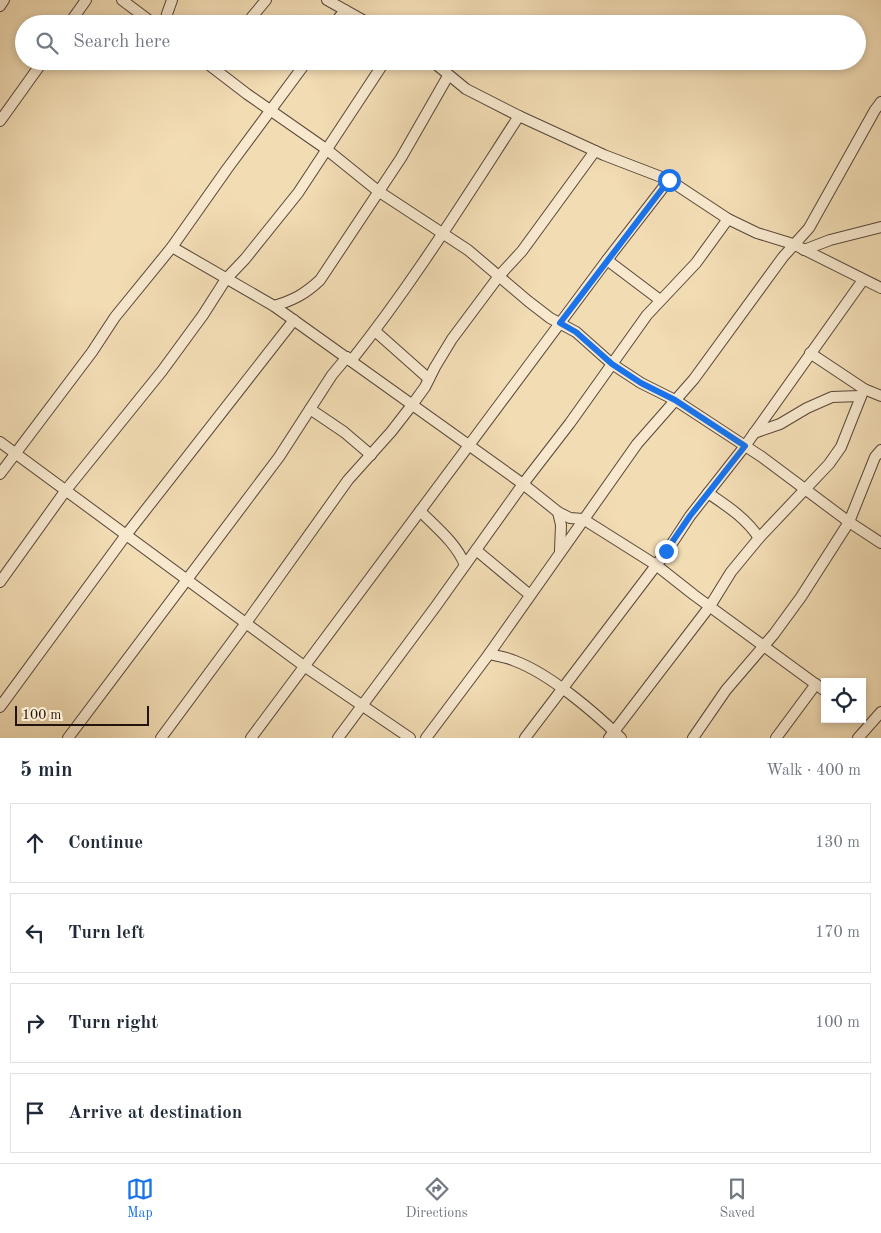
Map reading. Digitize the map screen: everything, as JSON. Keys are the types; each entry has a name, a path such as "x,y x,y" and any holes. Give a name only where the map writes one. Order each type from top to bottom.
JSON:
{"street":[{"path":"0,6 4,0"},
{"path":"75,15 86,0"},
{"path":"122,0 142,15"},
{"path":"167,15 172,0"},
{"path":"254,15 266,0"},
{"path":"327,0 353,15"},
{"path":"340,15 344,10"},
{"path":"1,118 36,70"},
{"path":"218,70 247,94 326,149 378,191 468,250 528,301 550,318 576,332 612,364 641,383 675,400 745,446 881,544"},
{"path":"0,474 92,352 115,317 172,247 300,70"},
{"path":"0,582 66,490 162,371 203,315 226,279 245,259 298,193 379,70"},
{"path":"442,70 466,89 519,116 595,151 669,180 728,218 757,233 793,244 881,288"},
{"path":"274,306 293,301 310,290 320,280 411,141 448,76"},
{"path":"426,738 489,654 637,444 705,364 793,244 809,228 881,102"},
{"path":"68,738 279,457 332,375 375,331 442,234 519,116"},
{"path":"161,738 342,488 425,388 452,339 500,276 522,251 595,151"},
{"path":"251,738 607,260 669,180"},
{"path":"338,738 648,314 696,263 728,218"},
{"path":"804,250 830,240 881,227"},
{"path":"172,247 274,306 523,484 558,512 570,518 584,519 656,565 821,688 776,738"},
{"path":"607,260 660,300"},
{"path":"526,738 679,534 708,492 745,446 863,280"},
{"path":"0,707 126,534 294,320"},
{"path":"375,331 429,379"},
{"path":"810,353 862,392"},
{"path":"489,654 513,660 532,668 580,702 615,736 710,606 731,572 759,538 829,464 841,447 862,392"},
{"path":"754,433 780,424 807,408 832,397 862,392 881,396"},
{"path":"310,409 344,432 371,455"},
{"path":"0,442 304,666 410,738"},
{"path":"693,738 726,690 764,646 801,597 849,522 875,457 881,450"},
{"path":"708,492 734,511 753,529 759,538"},
{"path":"420,511 452,543 466,564"},
{"path":"558,512 561,525 560,553"},
{"path":"476,550 530,595"},
{"path":"866,720 881,712"},
{"path":"858,738 865,723"}],"route":[{"path":"666,551 690,516 745,446 675,400 659,394 612,364 576,332 560,323 669,180"}]}
